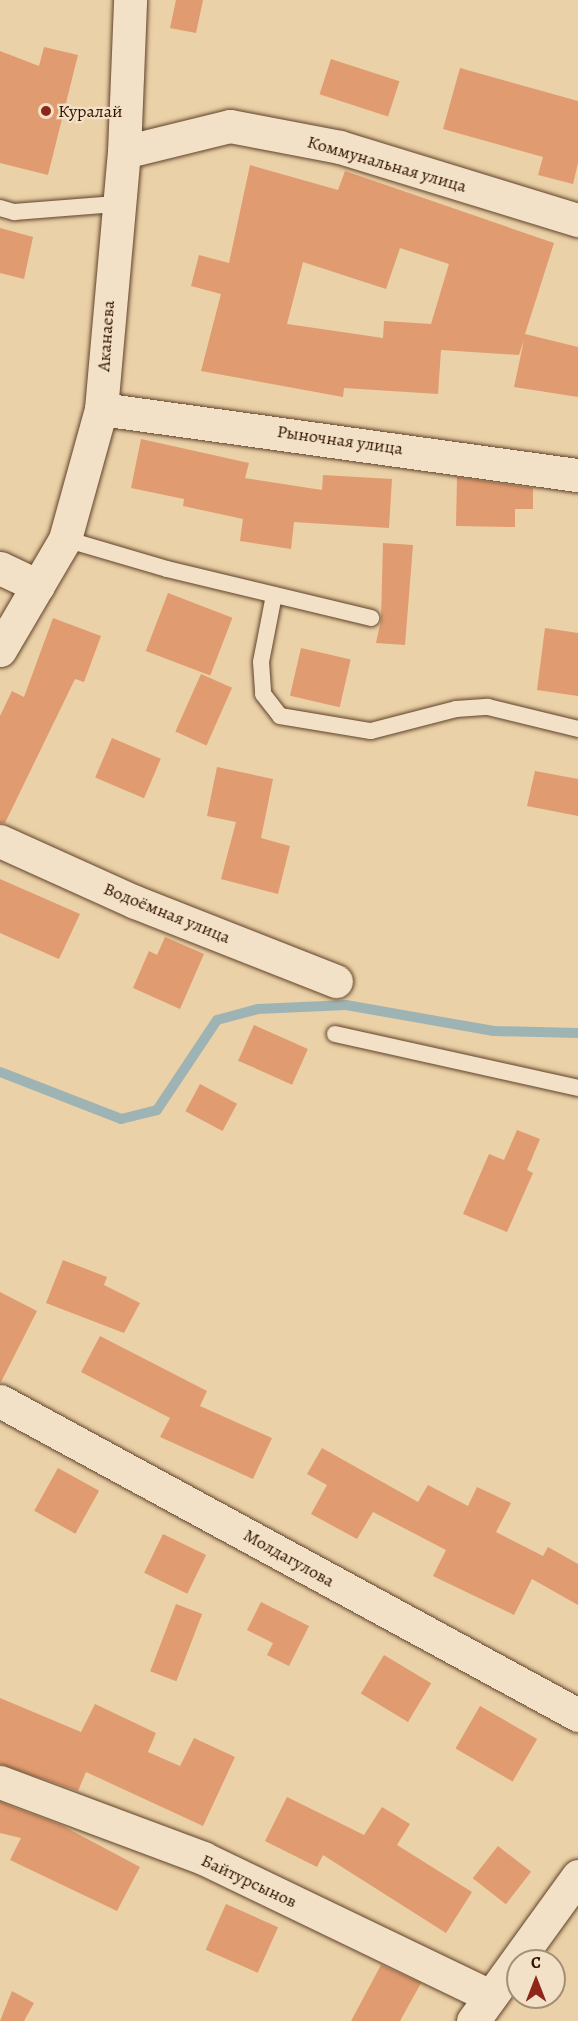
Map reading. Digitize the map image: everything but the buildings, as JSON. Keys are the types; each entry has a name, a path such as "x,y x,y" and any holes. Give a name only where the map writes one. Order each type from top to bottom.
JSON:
{"street":[{"name":"Аканаева","path":"0,650 65,539 101,409 116,204 124,152 130,0"},
{"name":"Коммунальная улица","path":"124,152 230,126 340,147 578,220"},
{"name":"Рыночная улица","path":"101,409 578,475"},
{"path":"0,567 38,586"},
{"name":"Водоёмная улица","path":"0,841 135,902 336,981"},
{"name":"Молдагулова","path":"0,1401 578,1715"},
{"name":"Байтурсынов","path":"0,1782 203,1858 482,2009"},
{"path":"482,2009 578,1876"}],"lane":[{"path":"0,208 14,212 116,204"},
{"path":"65,539 274,595 370,618"},
{"path":"274,595 261,662 263,694 279,716 370,731 456,709 488,707 578,729"},
{"path":"335,1034 578,1088"}],"waterway":[{"path":"0,1072 121,1119 157,1110 217,1020 258,1009 346,1005 494,1031 578,1033"}],"place":[{"name":"Куралай","path":"46,111"}]}
